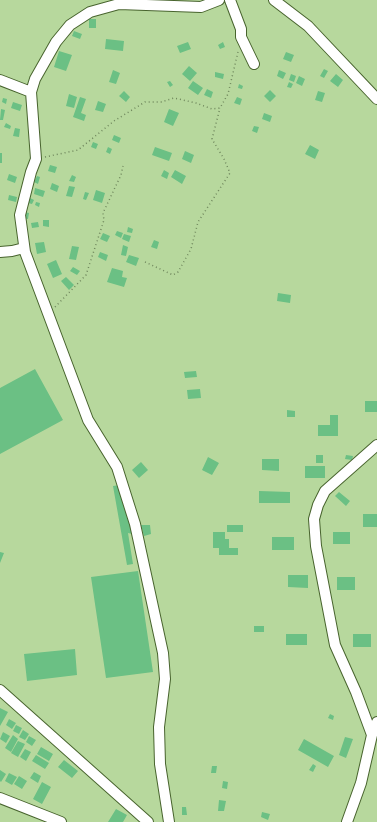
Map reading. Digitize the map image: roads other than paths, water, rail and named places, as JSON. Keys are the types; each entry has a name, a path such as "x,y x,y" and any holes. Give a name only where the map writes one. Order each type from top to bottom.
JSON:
{"street":[{"path":"169,822 160,764 159,727 165,679 163,653 135,524 117,467 88,420 48,314 24,248 20,215 30,172 36,159 32,92 35,79 56,42 70,26 90,12 119,4 201,7 219,0"},
{"path":"230,0 241,30 242,38 254,64"},
{"path":"274,0 308,26 377,99"},
{"path":"0,80 32,92"},
{"path":"0,252 24,248"},
{"path":"372,736 356,692 335,645 316,546 314,518 318,505 325,491 377,445"},
{"path":"0,690 148,822"},
{"path":"347,822 361,783 372,736 377,722"},
{"path":"0,798 61,822"}]}
